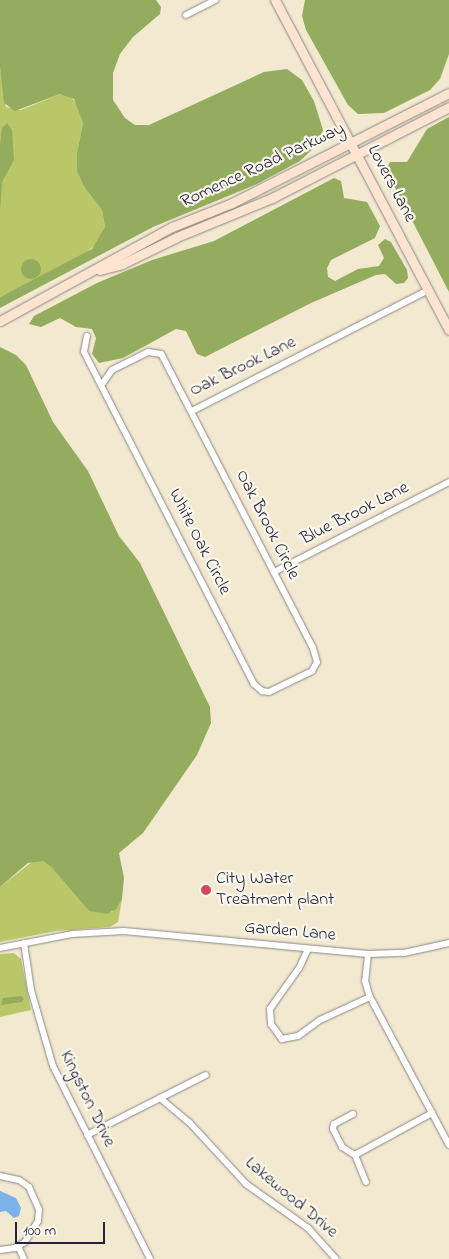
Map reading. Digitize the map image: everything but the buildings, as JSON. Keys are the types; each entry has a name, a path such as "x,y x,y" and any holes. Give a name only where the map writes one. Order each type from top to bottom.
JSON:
{"street":[{"path":"186,15 215,0"},
{"name":"Lovers Lane","path":"275,0 449,330"},
{"name":"Romence Road Parkway","path":"0,321 93,272 117,254 172,227 232,203 449,94"},
{"name":"Romence Road Parkway","path":"93,272 122,264 177,237 253,206 449,107"},
{"name":"Oak Brook Lane","path":"102,383 112,370 148,352 156,351 163,357 192,411 428,290"},
{"name":"White Oak Circle","path":"87,336 84,352 102,383 257,687 265,692 273,691 312,671 317,662 315,653"},
{"name":"Oak Brook Circle","path":"192,411 315,653"},
{"name":"Blue Brook Lane","path":"274,572 449,482"},
{"name":"Garden Lane","path":"0,948 72,934 124,931 368,954 404,953 449,943"},
{"name":"Kingston Drive","path":"24,943 46,1049 150,1259"},
{"path":"308,949 299,968 270,1008 271,1024 282,1040 298,1036 320,1020 370,997"},
{"path":"368,954 365,981 370,997 449,1145"},
{"path":"87,1135 206,1075"},
{"name":"Lakewood Drive","path":"160,1098 182,1115 246,1184 308,1228 336,1259"},
{"path":"355,1155 432,1113"},
{"path":"353,1114 334,1124 333,1129 342,1147 355,1155 366,1182"},
{"path":"0,1176 18,1180 29,1187 39,1209 34,1232 18,1246 0,1250"},
{"path":"18,1246 24,1259"}],"green space":[{"path":"0,0 156,0 161,7 160,14 133,37 120,54 113,73 113,100 125,118 135,125 149,125 264,72 287,69 302,80 314,101 323,130 318,144 300,161 257,184 153,227 0,308 0,297 92,249 105,227 102,210 85,188 77,171 77,153 83,123 74,99 60,94 15,111 4,103 0,67"},
{"path":"305,0 449,0 449,54 440,79 430,90 384,113 358,114 348,105 306,30 302,16"},
{"path":"0,67 6,107 21,110 60,94 70,96 77,104 83,123 77,153 85,188 102,210 105,227 97,243 85,254 0,297"},
{"path":"449,117 449,292 386,170 390,162 407,162 427,129"},
{"path":"7,123 12,130 14,160 2,182 0,212 0,145 2,128"},
{"path":"334,178 341,181 344,198 367,202 380,226 375,238 331,260 327,268 328,277 335,281 358,269 379,266 384,258 378,245 385,239 391,242 407,270 408,278 404,283 396,284 385,274 376,275 311,303 205,357 197,354 186,331 176,329 123,358 99,363 92,354 96,338 92,329 76,327 60,318 41,327 29,324 34,316 97,283 152,260 214,241"},
{"path":"31,259 38,262 41,269 38,276 31,279 24,276 21,269 24,262"},
{"path":"0,347 16,355 26,365 53,422 88,471 119,536 140,563 210,707 211,723 197,755 143,833 119,853 124,878 122,899 116,909 107,914 89,911 52,868 43,861 28,863 0,887"},
{"path":"33,861 43,861 52,868 89,911 112,912 122,899 118,922 110,927 56,931 0,942 0,887"},
{"path":"14,953 21,959 31,1010 0,1017 0,954"},
{"path":"21,996 24,998 22,1002 1,1005 3,998"}],"water":[{"path":"0,1191 16,1198 21,1208 19,1216 14,1218 6,1211 0,1212"}],"place":[{"name":"City Water Treatment plant","path":"206,890"}]}
